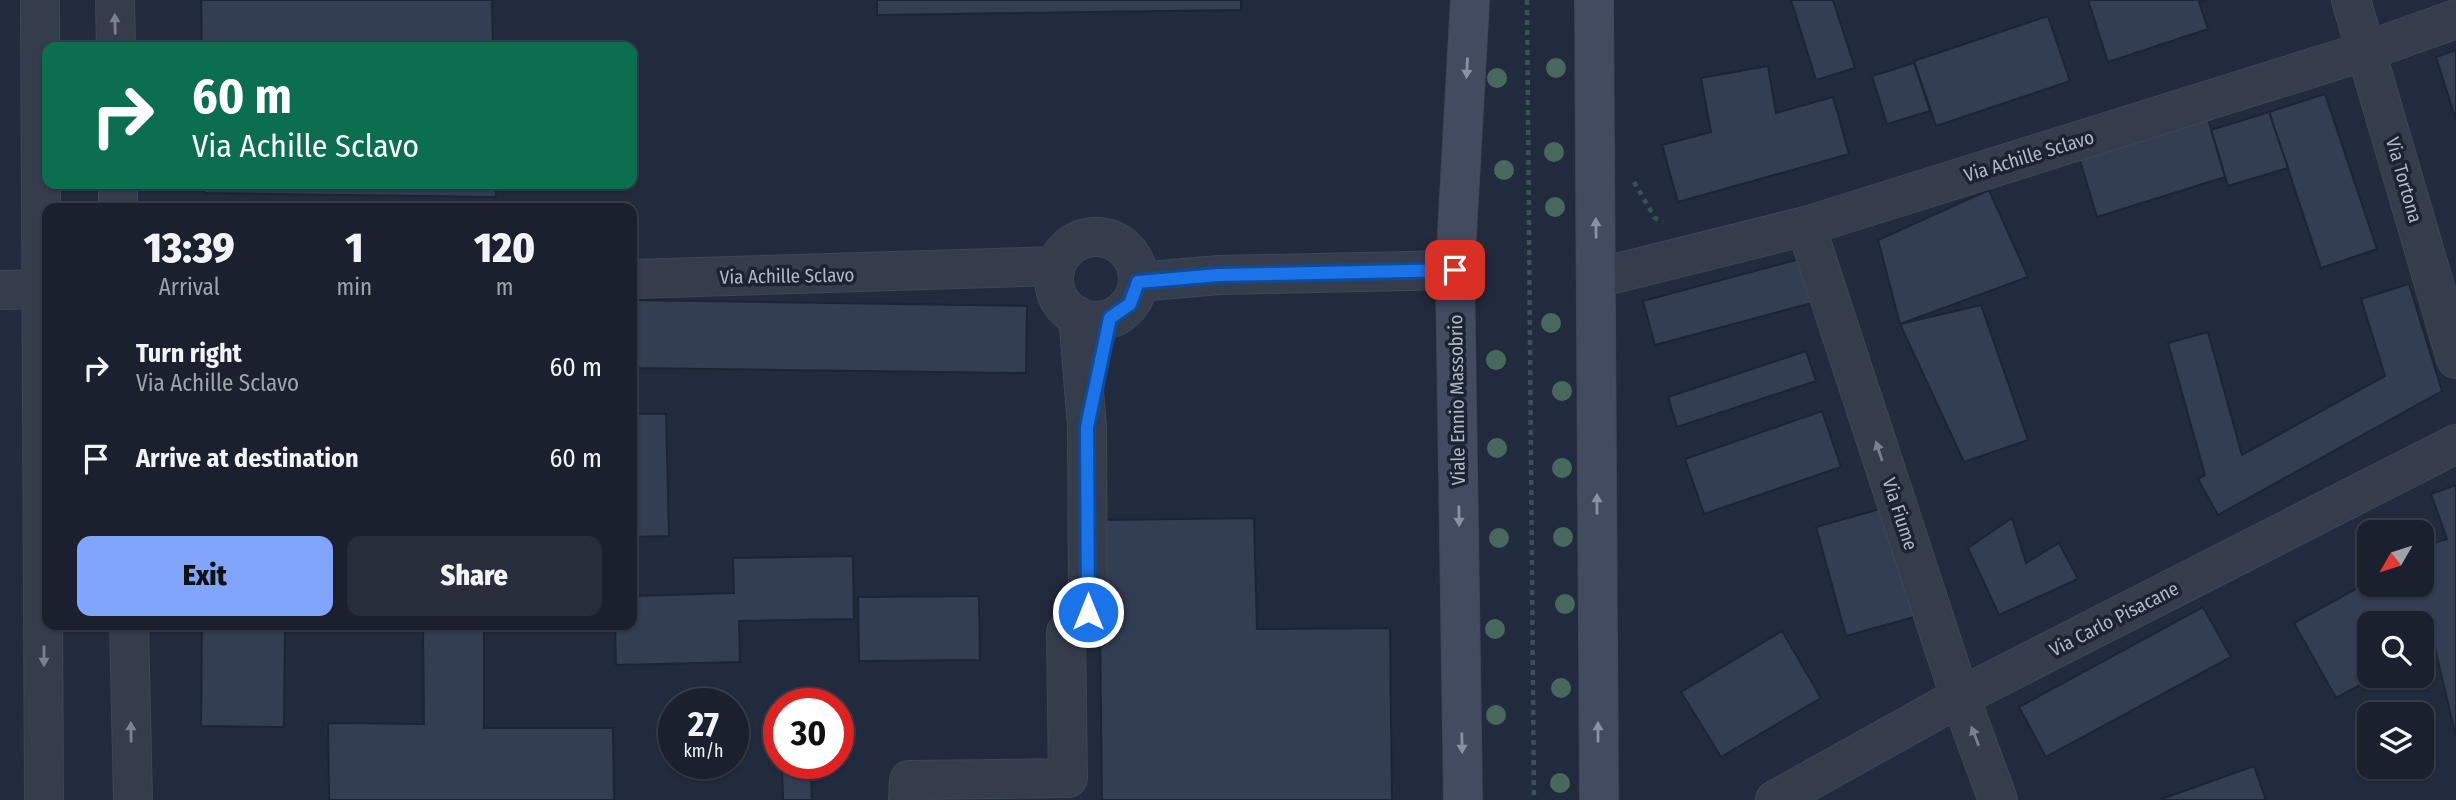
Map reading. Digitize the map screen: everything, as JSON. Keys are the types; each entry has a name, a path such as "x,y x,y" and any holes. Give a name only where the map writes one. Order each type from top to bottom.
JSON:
{"main road":[{"name":"Viale Ennio Massobrio","path":"1463,800 1455,270 1470,0"},
{"path":"1594,0 1599,800"}],"street":[{"path":"40,0 42,116"},
{"path":"115,0 116,42"},
{"name":"Via Tortona","path":"2351,0 2456,359"},
{"name":"Via Achille Sclavo","path":"1597,278 1806,226 2366,51 2456,19"},
{"name":"Via Fiume","path":"1806,226 1960,697 1998,800"},
{"path":"1096,236 1121,244 1137,274 1130,304 1094,317 1061,302 1055,274 1071,245 1096,236"},
{"path":"1137,274 1455,270"},
{"name":"Via Achille Sclavo","path":"637,279 943,272 1055,274"},
{"path":"0,290 42,289"},
{"path":"908,800 909,780 1068,778 1066,632 1088,612 1087,427 1094,317"},
{"name":"Via Carlo Pisacane","path":"1775,800 1960,697 2456,444"},
{"path":"44,630 44,800"},
{"path":"129,630 133,800"}],"path":[{"path":"1527,0 1534,800"},
{"path":"1632,178 1655,218 1669,222"}],"building":[{"path":"201,0 492,0 493,42 202,42"},
{"path":"877,0 1241,0 1241,10 877,15"},
{"path":"1791,0 1833,0 1855,68 1816,80"},
{"path":"2088,0 2206,0 2199,2 2208,29 2108,62"},
{"path":"2048,16 2070,81 1936,126 1914,61"},
{"path":"2456,50 2456,120 2436,57"},
{"path":"1914,63 1930,111 1887,124 1872,76"},
{"path":"1768,66 1776,113 1833,97 1849,154 1678,202 1662,145 1711,132 1701,78"},
{"path":"2325,94 2377,249 2321,268 2269,112"},
{"path":"2269,112 2288,168 2228,186 2211,130"},
{"path":"2207,116 2225,177 2097,217 2078,154"},
{"path":"204,189 496,189 496,197 204,193"},
{"path":"1989,190 2028,277 1900,324 1878,240"},
{"path":"1807,257 1819,301 1655,345 1643,301"},
{"path":"2409,284 2442,391 2218,515 2198,479 2205,475 2168,343 2208,332 2242,455 2385,376 2361,299"},
{"path":"637,300 1027,306 1026,373 637,368"},
{"path":"1981,305 2028,440 1964,462 1900,324"},
{"path":"1806,351 1816,381 1677,427 1668,397"},
{"path":"1822,411 1841,467 1704,514 1685,459"},
{"path":"637,414 666,414 669,536 637,537"},
{"path":"2456,485 2456,737 2434,644 2434,611 2357,611 2357,687 2336,698 2294,623 2357,588 2357,597 2434,597 2434,543 2447,539 2431,494"},
{"path":"1887,507 1918,616 1846,636 1816,527"},
{"path":"1254,518 1257,629 1390,628 1392,800 1102,800 1100,630 1106,630 1106,520"},
{"path":"2012,518 2026,563 2059,543 2078,579 1999,615 1968,548"},
{"path":"853,556 854,619 739,621 740,662 616,665 615,630 637,630 637,596 734,593 733,558"},
{"path":"979,596 980,660 859,661 858,597"},
{"path":"2203,607 2231,657 2046,757 2019,707"},
{"path":"202,630 285,630 284,727 201,726"},
{"path":"423,630 484,630 484,728 613,728 614,800 329,800 328,723 424,724"},
{"path":"1782,631 1821,698 1721,757 1681,692"},
{"path":"2254,766 2266,800 2159,800"},
{"path":"782,779 811,779 812,800 783,800"}],"route":[{"path":"1088,612 1087,427 1110,318 1121,313 1130,304 1138,282 1219,275 1455,270"}]}
